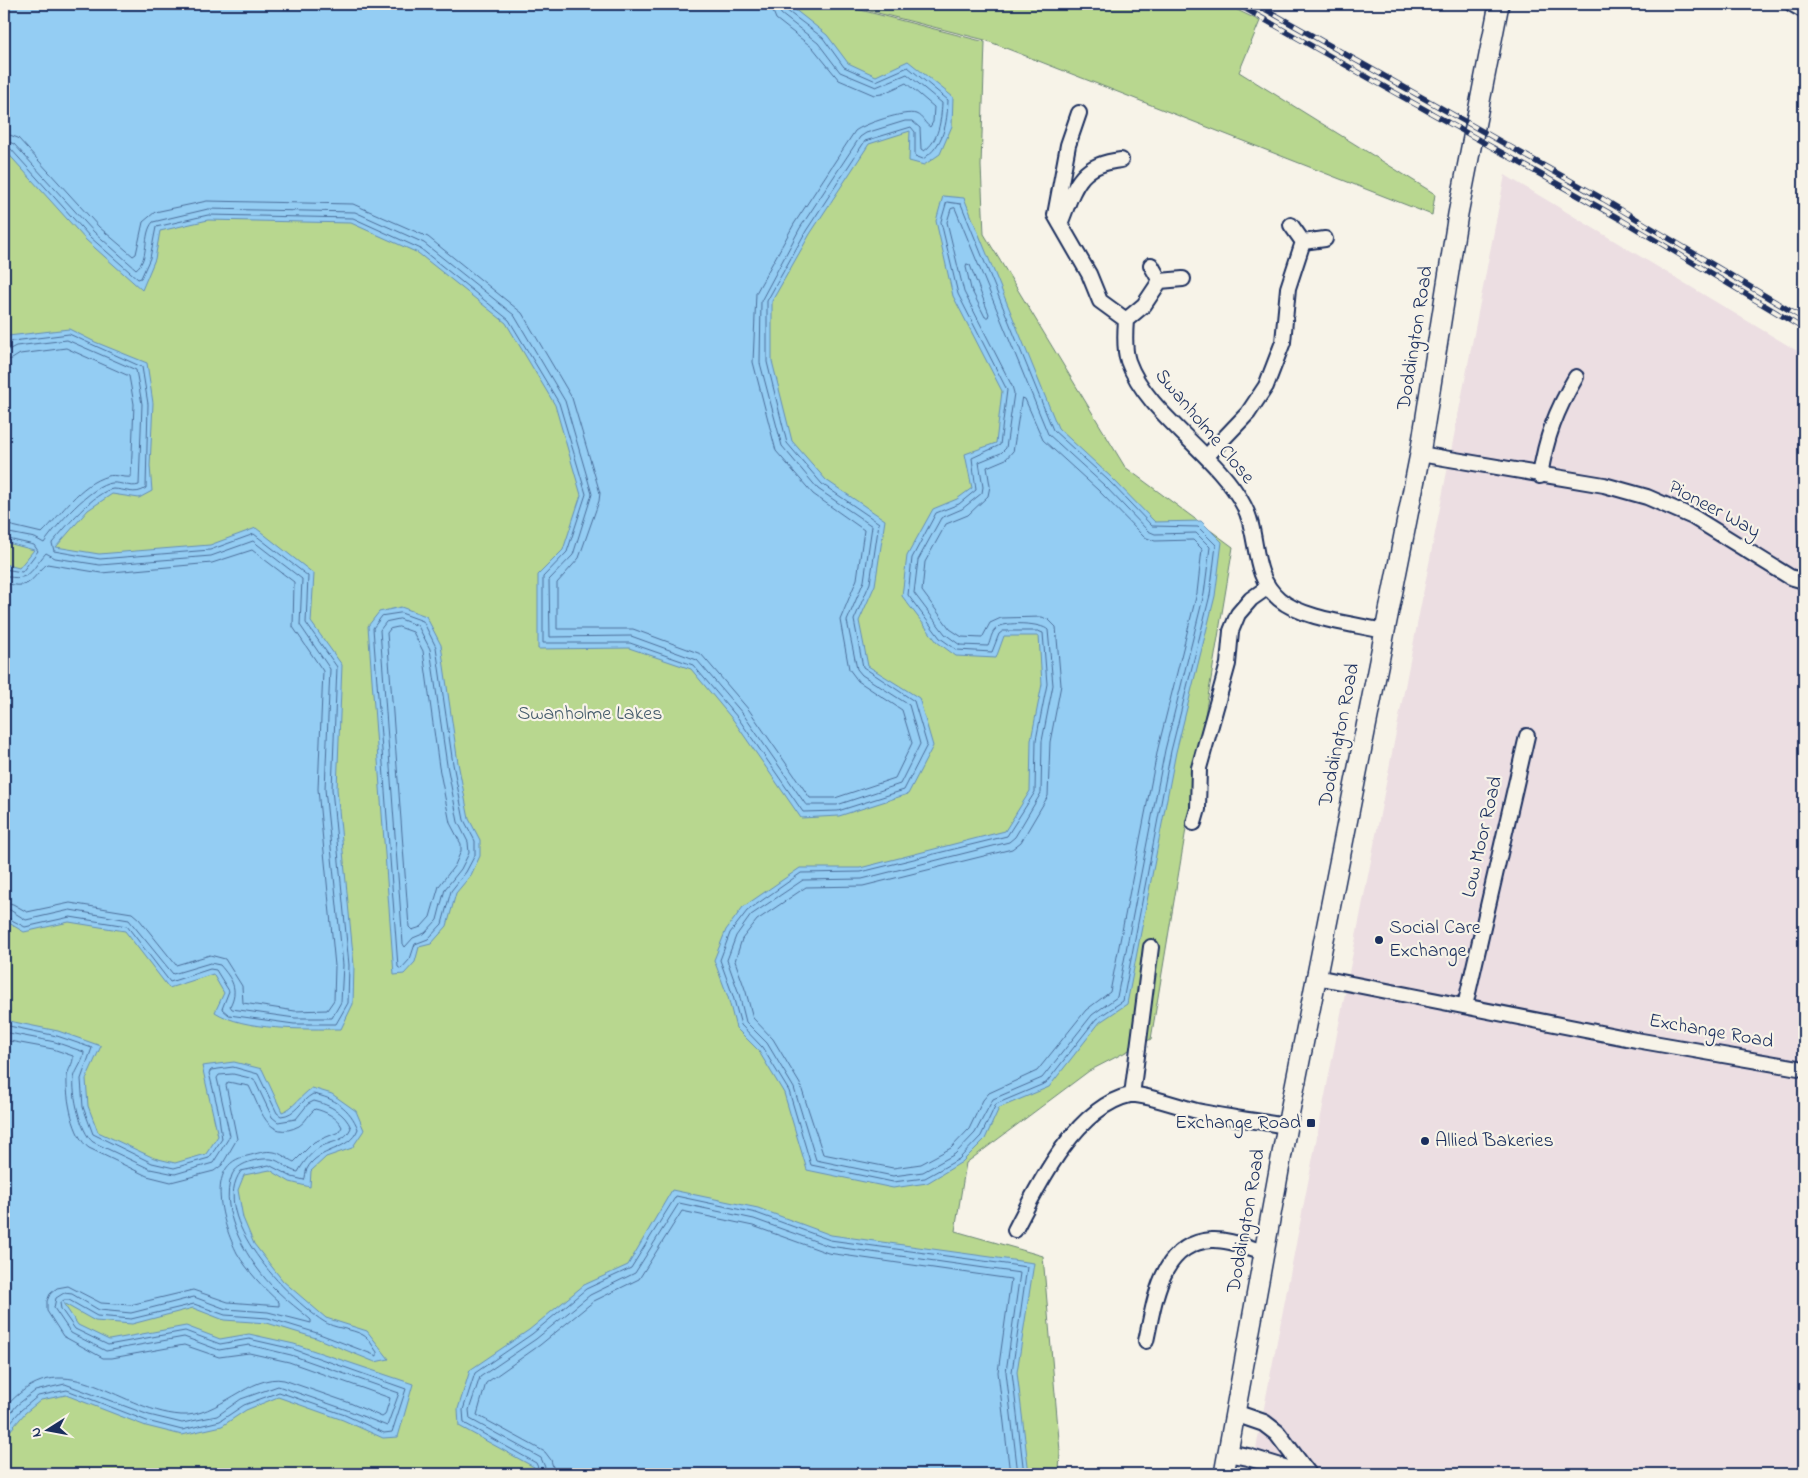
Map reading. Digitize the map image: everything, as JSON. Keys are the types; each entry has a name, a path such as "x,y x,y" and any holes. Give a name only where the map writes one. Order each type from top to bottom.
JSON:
{"main road":[{"name":"Doddington Road","path":"1224,1474 1287,1126 1420,454 1458,214 1499,4"}],"street":[{"path":"1792,4 1804,11"},
{"path":"1079,113 1068,145 1055,215 1089,274 1100,301 1126,320 1144,305 1160,281"},
{"path":"1060,224 1076,182 1086,172 1104,163 1121,160"},
{"path":"1291,225 1304,242"},
{"path":"1304,242 1325,239"},
{"path":"1207,456 1248,413 1266,386 1282,342 1288,288 1304,242"},
{"path":"1151,265 1160,281"},
{"path":"1160,281 1183,279"},
{"name":"Swanholme Close","path":"1126,320 1128,360 1140,386 1181,432 1207,456 1239,497 1248,513 1260,572 1268,587 1288,606 1384,631"},
{"path":"1540,476 1545,443 1553,419 1576,377"},
{"name":"Pioneer Way","path":"1420,454 1540,476 1604,485 1647,497 1693,517 1790,577 1804,581"},
{"path":"1194,823 1198,809 1199,768 1228,664 1231,631 1238,614 1244,606 1268,587"},
{"name":"Low Moor Road","path":"1465,1006 1527,736"},
{"path":"1132,1095 1151,946"},
{"name":"Exchange Road","path":"1316,977 1636,1040 1804,1069"},
{"path":"1015,1230 1041,1179 1071,1136 1108,1104 1132,1095 1196,1111 1287,1126"},
{"path":"1146,1341 1158,1285 1171,1260 1190,1244 1213,1240 1265,1252"},
{"path":"1235,1413 1264,1423 1277,1433 1308,1474"},
{"path":"1228,1453 1304,1474"}],"shaded area":[{"path":"1505,175 1804,355 1804,1474 1251,1474"}],"green space":[{"name":"Swanholme Lakes","path":"4,4 837,4 985,42 981,166 984,234 1125,467 1233,547 1151,1039 1089,1071 966,1163 955,1231 1043,1256 1060,1451 1059,1474 4,1474"},
{"path":"842,4 1225,4 1260,21 1239,72 1435,194 1432,215 985,40"}],"water":[{"path":"4,4 781,4 789,5 827,35 848,63 876,76 908,61 953,97 952,126 940,154 924,165 909,161 910,131 869,144 810,234 772,301 772,361 792,441 826,480 885,520 875,585 859,621 868,666 919,698 933,746 908,794 839,816 801,818 734,721 691,669 629,648 538,649 538,575 563,550 581,495 555,405 506,323 418,253 351,223 208,220 160,231 155,259 142,290 86,240 4,149"},
{"path":"943,196 964,198 1058,428 1111,477 1155,522 1201,521 1222,542 1215,596 1176,752 1127,1004 1100,1022 1049,1087 999,1108 985,1139 962,1162 927,1183 893,1188 807,1170 784,1093 758,1050 736,1028 728,997 714,960 726,930 743,907 800,868 860,868 1005,831 1030,791 1031,740 1042,684 1039,636 1004,636 996,658 956,656 937,642 902,596 907,556 933,509 957,499 972,488 965,454 996,443 1002,391 953,296 936,221"},
{"path":"69,329 95,342 147,363 153,403 150,466 152,491 139,498 112,494 88,510 56,547 99,554 210,545 256,528 314,574 311,622 342,665 337,789 354,965 353,1004 341,1029 275,1028 242,1023 227,1018 215,1012 224,993 213,974 169,988 125,931 69,922 24,932 4,920 4,564 19,568 34,550 4,542 4,346 8,336"},
{"path":"401,607 426,616 441,645 458,763 469,819 480,840 480,856 471,875 456,893 447,926 431,944 419,947 415,962 404,974 394,975 368,626 379,612"},
{"path":"4,1020 58,1031 101,1046 86,1079 88,1106 98,1132 154,1158 175,1163 206,1154 218,1136 202,1066 234,1062 262,1069 282,1112 290,1108 312,1088 332,1094 356,1111 364,1130 352,1148 326,1157 311,1171 310,1187 290,1182 270,1170 244,1175 238,1190 243,1218 254,1244 283,1281 326,1318 367,1331 389,1359 375,1362 316,1338 267,1323 224,1320 193,1308 132,1324 95,1321 63,1303 78,1325 109,1340 186,1326 220,1339 249,1334 294,1344 413,1384 398,1437 383,1438 343,1420 278,1397 246,1410 222,1426 182,1435 146,1426 66,1395 41,1400 25,1413 4,1438"},
{"path":"672,1190 758,1208 831,1235 1034,1263 1017,1372 1029,1474 537,1474 534,1467 459,1426 458,1409 470,1370 529,1330 584,1285 628,1265"}],"railway":[{"path":"1237,4 1620,219 1804,329"},
{"path":"1256,4 1603,199 1804,319"}],"place":[{"name":"Social Care Exchange","path":"1379,940"},
{"name":"Exchange Road","path":"1311,1123"},
{"name":"Allied Bakeries","path":"1425,1141"}]}
